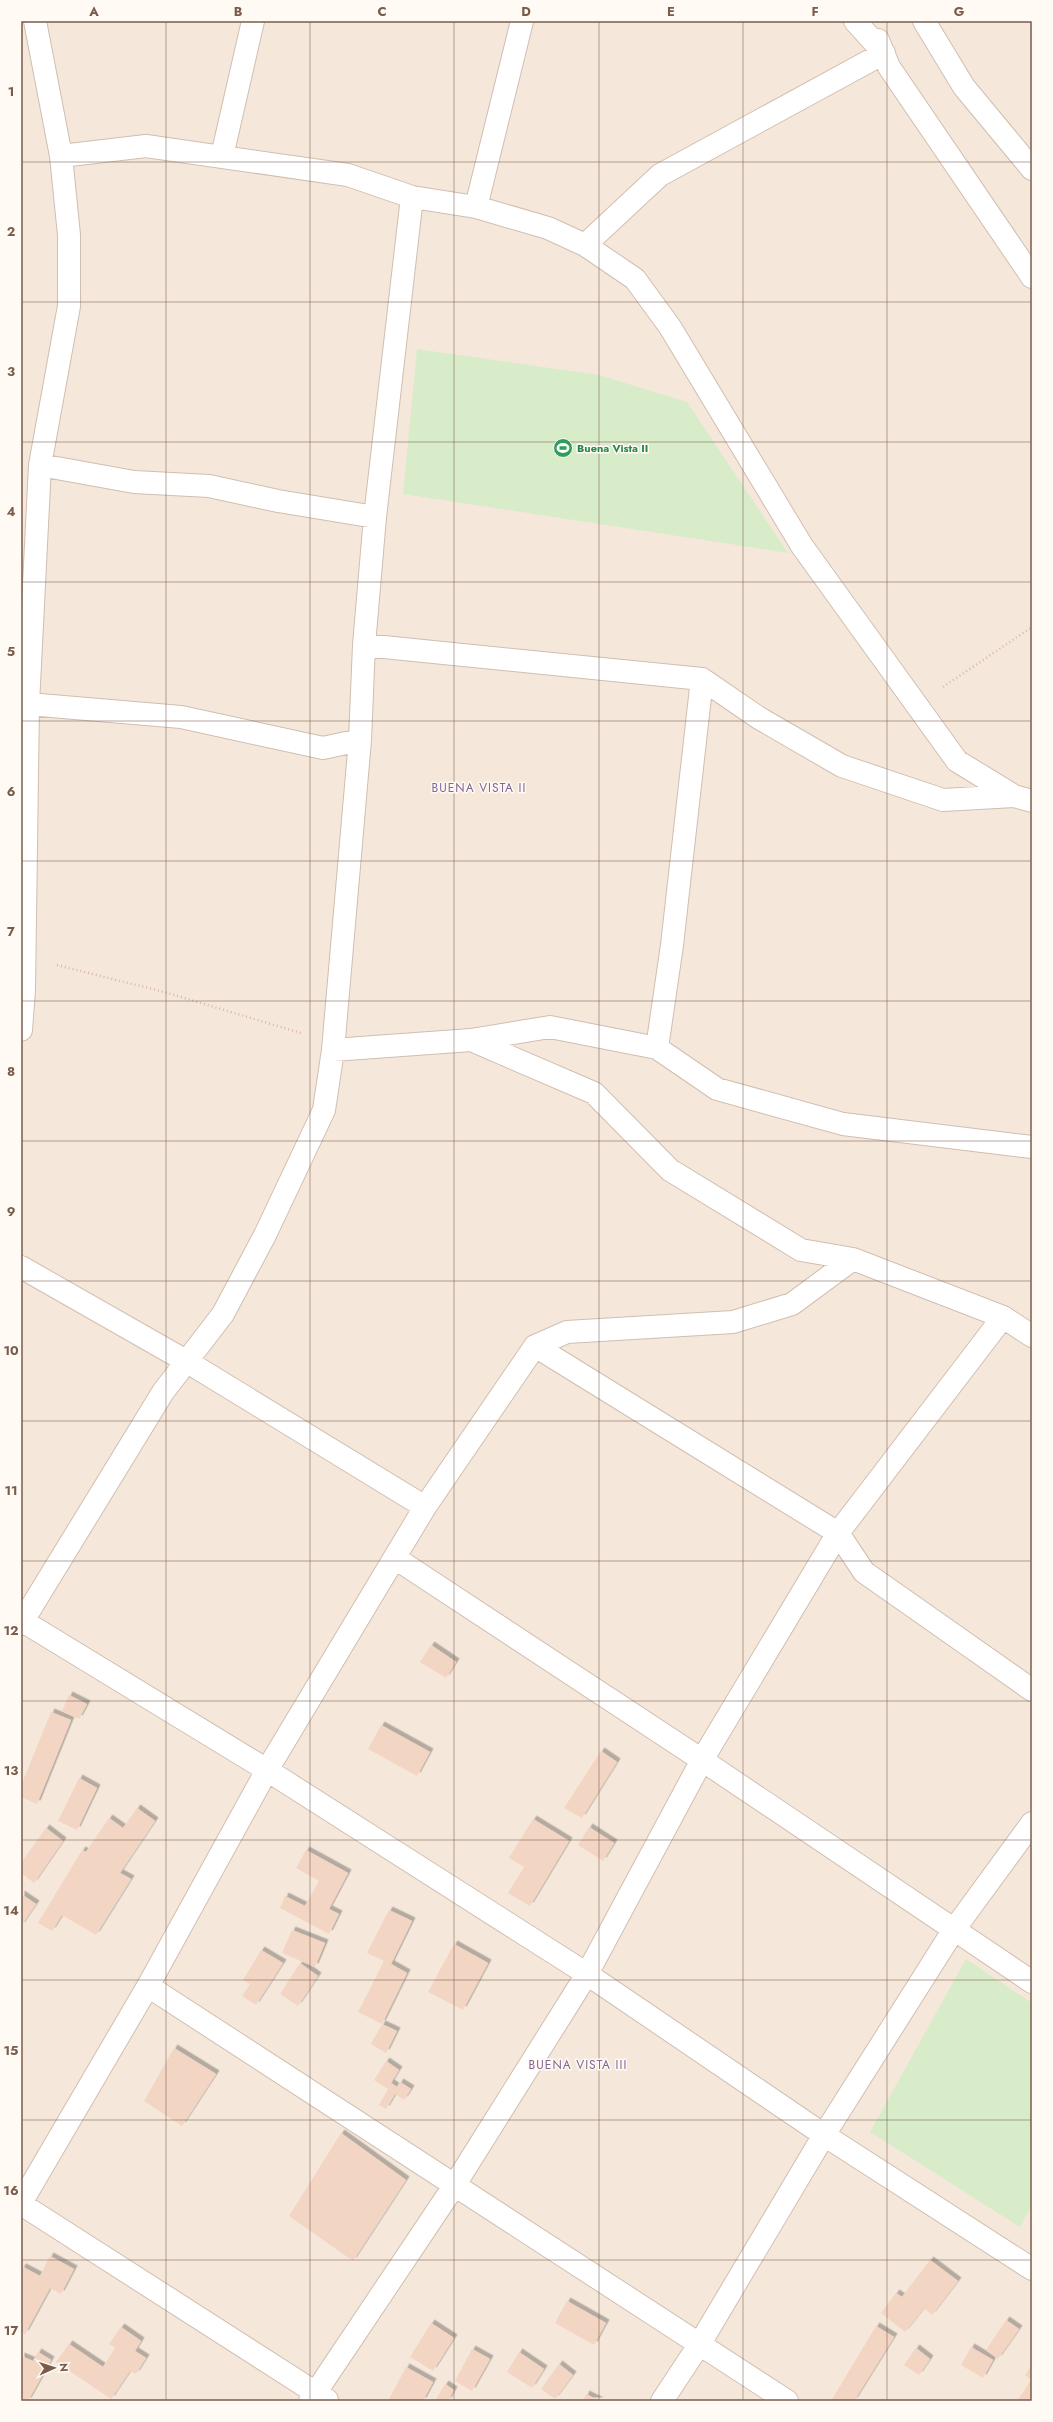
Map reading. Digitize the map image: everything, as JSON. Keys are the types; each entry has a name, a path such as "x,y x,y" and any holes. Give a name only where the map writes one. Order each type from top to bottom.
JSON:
{"street":[{"path":"21,1030 25,957 28,704 40,465 69,306 69,235 61,156 35,21"},
{"path":"222,156 254,21"},
{"path":"476,207 522,21"},
{"path":"855,21 884,53"},
{"path":"870,21 889,67 1032,277"},
{"path":"924,21 964,87 1022,143 1032,169"},
{"path":"585,244 660,175 884,53"},
{"path":"61,156 146,146 348,175 412,197 476,207 548,228 585,244 635,279 670,327 802,546 958,761 1023,799"},
{"path":"412,197 375,517 364,645 360,740 333,1050 324,1110 265,1235 223,1314 163,1392 22,1622 267,1770 587,1974 824,2136 1032,2269"},
{"path":"40,465 134,482 209,486 278,501 375,517"},
{"path":"364,645 702,679 759,718 842,766 943,800 1023,799"},
{"path":"657,1048 672,945 702,679"},
{"path":"28,704 181,718 323,748 360,740"},
{"path":"333,1050 470,1040 550,1027 657,1048 716,1089 843,1124 1032,1147"},
{"path":"470,1040 594,1093 670,1170 800,1250 852,1259 1003,1317 1032,1336"},
{"path":"852,1259 792,1304 733,1322 567,1332 535,1346 426,1507 267,1770 148,1986 21,2203 317,2398 454,2186 587,1974 702,1760 838,1533 1003,1317"},
{"path":"21,1267 186,1361 426,1507"},
{"path":"535,1346 838,1533 864,1572 1032,1690"},
{"path":"395,1558 702,1760 1032,1982"},
{"path":"662,2401 699,2345 824,2136 953,1930 1032,1823"},
{"path":"148,1986 699,2345 788,2401"}],"path":[{"path":"916,704 1032,627"},
{"path":"25,957 164,992 293,1030 333,1050"}],"shaded area":[{"path":"21,21 1032,21 1032,2401 21,2401"}],"green space":[{"name":"Buena Vista II","path":"417,349 599,375 687,402 788,553 403,494"},
{"path":"966,1959 1032,2003 1032,2205 1020,2227 870,2132"}],"building":[{"path":"431,1645 456,1662 446,1678 420,1662"},
{"path":"69,1695 87,1704 79,1719 62,1711"},
{"path":"51,1712 71,1720 37,1804 21,1797 21,1780 23,1781"},
{"path":"381,1725 430,1752 417,1776 368,1749"},
{"path":"601,1751 617,1762 582,1818 564,1808"},
{"path":"79,1778 97,1788 77,1830 58,1821"},
{"path":"137,1808 155,1821 120,1873 131,1879 96,1935 62,1915 52,1931 38,1923 82,1850 86,1852 109,1818 123,1828"},
{"path":"533,1819 569,1841 530,1906 508,1893 524,1867 509,1858"},
{"path":"589,1827 614,1843 603,1861 578,1845"},
{"path":"46,1828 63,1841 34,1883 21,1873 21,1863"},
{"path":"306,1850 348,1873 329,1909 339,1914 329,1934 280,1908 285,1896 305,1906 319,1881 296,1868"},
{"path":"21,1894 36,1904 21,1926"},
{"path":"389,1910 412,1921 391,1964 407,1973 382,2024 358,2012 384,1961 367,1953"},
{"path":"292,1930 325,1943 315,1967 282,1953"},
{"path":"454,1944 488,1963 463,2010 428,1992"},
{"path":"261,1950 283,1963 256,2005 242,1996 250,1984 243,1980"},
{"path":"300,1963 318,1976 298,2006 280,1994"},
{"path":"382,2024 397,2031 386,2053 371,2044"},
{"path":"174,2048 216,2074 182,2126 144,2101"},
{"path":"386,2061 399,2070 391,2083 397,2087 400,2082 411,2089 404,2100 395,2094 386,2109 379,2105 388,2089 374,2080"},
{"path":"341,2133 406,2180 353,2261 289,2216"},
{"path":"50,2256 74,2269 61,2294 50,2288 25,2334 21,2332 21,2269 23,2267 40,2276"},
{"path":"930,2260 958,2281 932,2315 924,2308 905,2332 881,2313 896,2293 902,2297"},
{"path":"567,2301 606,2323 594,2345 555,2323"},
{"path":"1006,2320 1019,2329 998,2359 986,2350"},
{"path":"431,2323 454,2338 433,2371 410,2357"},
{"path":"876,2326 894,2337 854,2401 831,2401"},
{"path":"121,2327 141,2341 135,2351 146,2358 136,2374 130,2371 111,2399 56,2362 69,2344 103,2367 115,2348 109,2344"},
{"path":"971,2347 993,2360 983,2378 961,2365"},
{"path":"916,2348 930,2359 919,2375 904,2365"},
{"path":"472,2349 490,2359 472,2391 455,2381"},
{"path":"38,2352 51,2360 28,2401 21,2401 21,2356 33,2361"},
{"path":"519,2352 544,2369 532,2388 507,2372"},
{"path":"559,2364 573,2375 555,2399 541,2389"},
{"path":"1032,2365 1032,2401 1017,2401 1031,2380 1025,2375"},
{"path":"406,2367 433,2382 423,2401 388,2401"},
{"path":"445,2384 454,2390 448,2401 435,2401"},
{"path":"586,2394 600,2401 583,2401"}],"place":[{"name":"Buena Vista II","path":"563,448"}],"district":[{"name":"BUENA VISTA II","path":"479,788"},
{"name":"BUENA VISTA III","path":"578,2065"}]}
